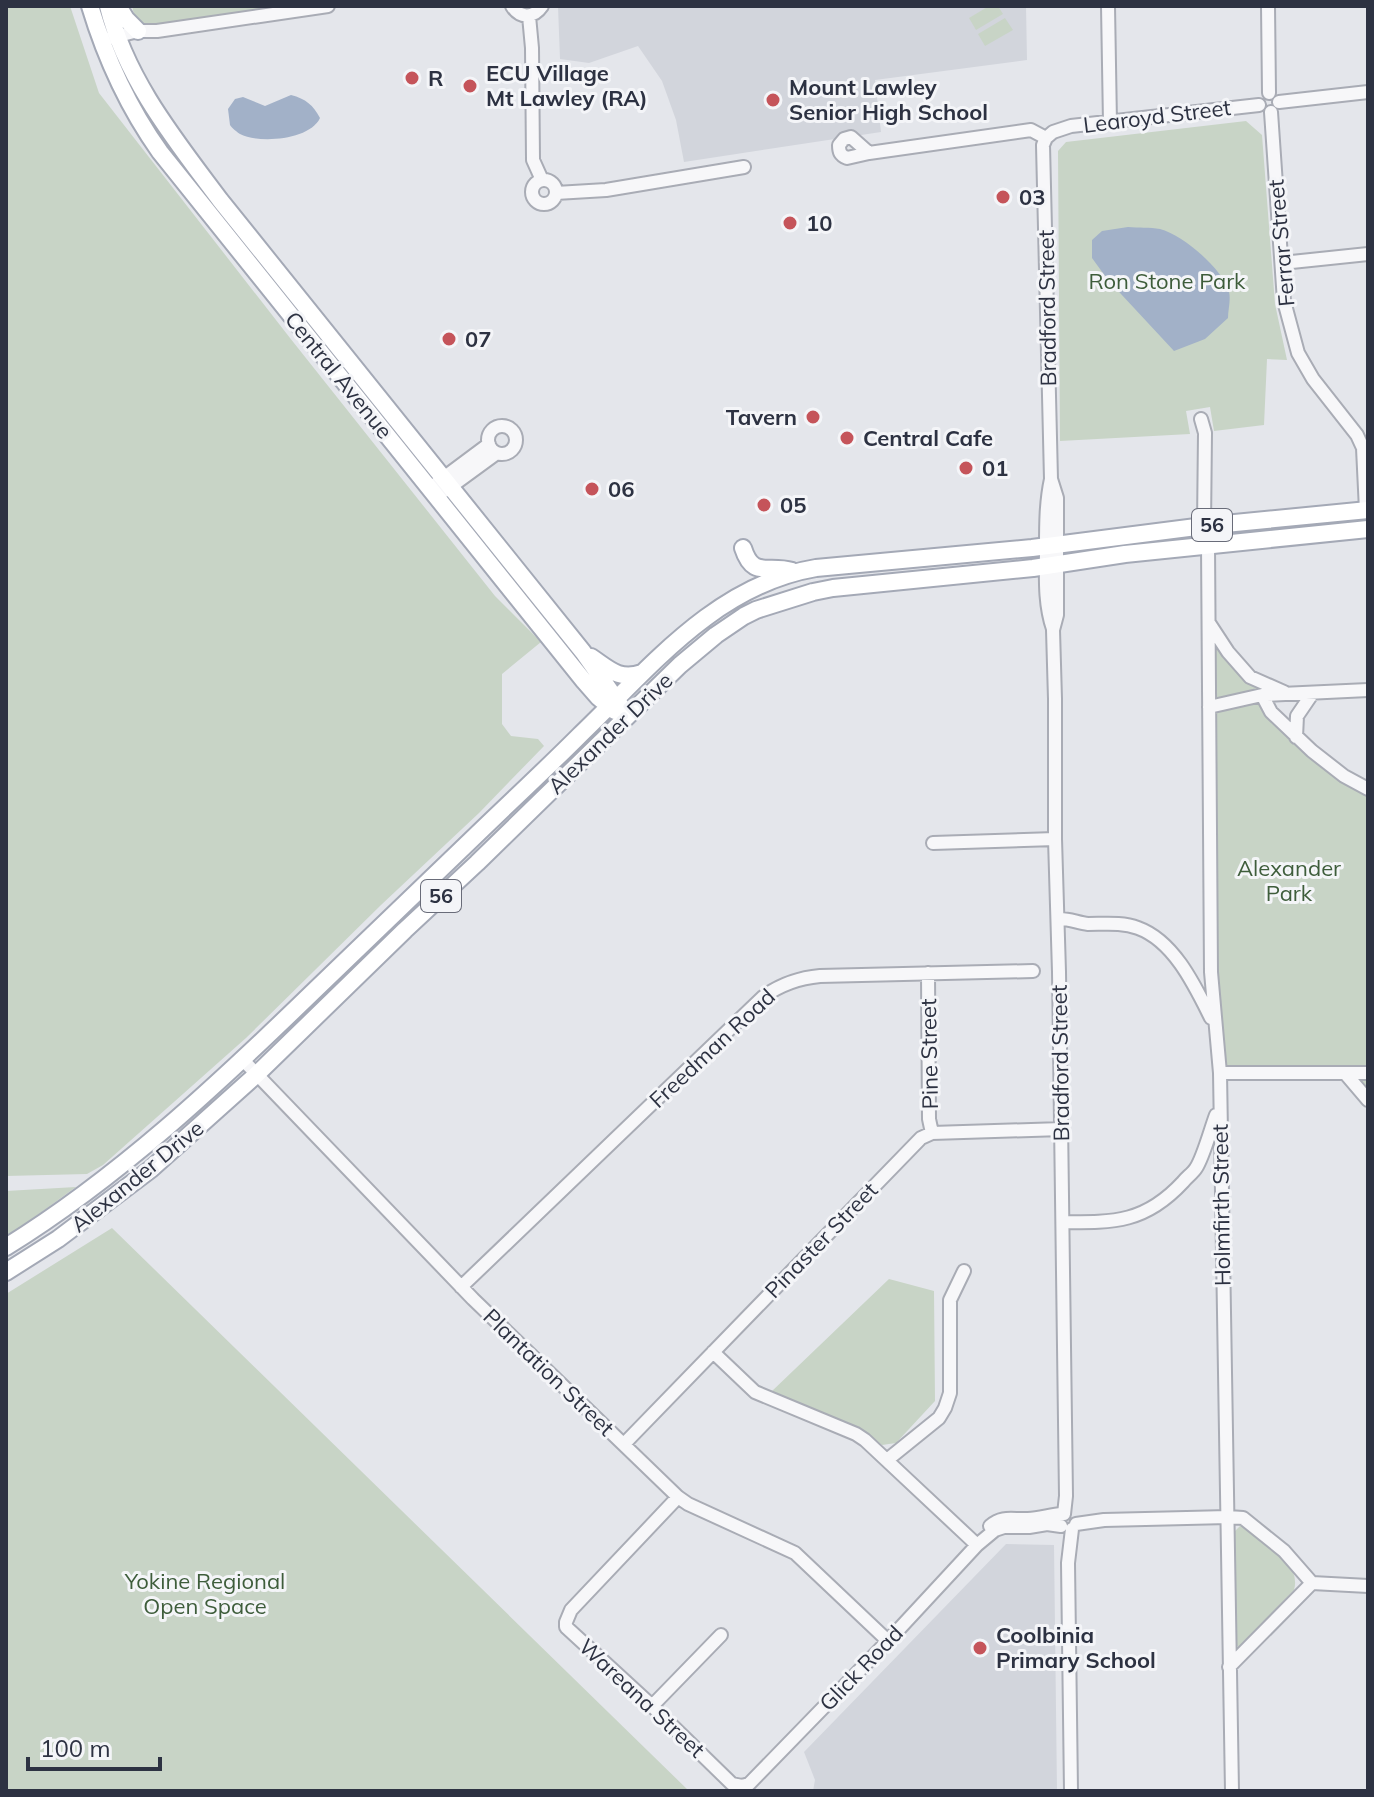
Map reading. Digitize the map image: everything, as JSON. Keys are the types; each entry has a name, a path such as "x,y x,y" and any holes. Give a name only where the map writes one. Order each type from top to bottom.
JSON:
{"main road":[{"name":"Central Avenue","path":"90,6 164,124 220,200 584,681 613,702"},
{"name":"Central Avenue","path":"108,6 110,41 126,98 160,152 440,488 583,652 613,702 627,718"},
{"path":"118,6 140,34 130,67"},
{"name":"Alexander Drive","path":"6,1247 116,1171 243,1060 642,673 691,627 723,604 766,582 795,572 1367,510"},
{"name":"Alexander Drive","path":"6,1272 58,1239 151,1169 256,1075 680,665 727,627 756,610 833,588 1368,529"},
{"path":"743,548 749,563 757,568 782,568 795,572"},
{"path":"583,652 618,675 630,677 642,673"},
{"path":"580,735 590,702 584,681"}],"street":[{"path":"110,41 157,31 328,6"},
{"path":"512,6 519,14 529,16 542,6"},
{"path":"1108,6 1110,123"},
{"name":"Ferrar Street","path":"1268,6 1284,301 1298,353 1313,379 1366,449 1367,510"},
{"path":"529,16 533,160 542,180"},
{"path":"1273,102 1368,92"},
{"name":"Learoyd Street","path":"869,153 1031,130 1046,138 1062,128 1259,105 1264,111 1273,102"},
{"name":"Bradford Street","path":"1046,138 1043,145 1051,479 1057,498 1051,565 1057,615 1053,630 1055,839 1071,1791"},
{"path":"556,193 606,190 744,167"},
{"path":"542,180 553,183 556,193 554,200 548,204 535,201 532,194 533,187 542,180"},
{"path":"1282,263 1368,254"},
{"path":"1201,419 1205,433 1204,526"},
{"path":"440,488 493,448"},
{"name":"Holmfirth Street","path":"1208,545 1211,972 1220,1073 1232,1791"},
{"path":"1207,620 1228,652 1250,677 1287,693"},
{"path":"1209,707 1262,695 1368,690"},
{"path":"1296,737 1297,716 1312,694"},
{"path":"1262,695 1271,712 1296,737 1344,776 1368,789"},
{"path":"933,843 1055,839"},
{"path":"1058,919 1140,928 1168,950 1188,975 1214,1024"},
{"name":"Freedman Road","path":"461,1287 700,1056 774,989 805,977 1033,971"},
{"path":"1188,975 1211,972"},
{"name":"Pine Street","path":"928,973 929,1119 932,1133"},
{"name":"Plantation Street","path":"243,1060 461,1287 678,1497 795,1553 888,1641"},
{"path":"1220,1073 1368,1073"},
{"path":"1345,1073 1368,1100"},
{"path":"1063,1222 1097,1223 1124,1219 1147,1212 1170,1196 1197,1166 1219,1107"},
{"path":"932,1133 1062,1129"},
{"name":"Pinaster Street","path":"624,1444 912,1145 932,1133"},
{"path":"1197,1166 1221,1170"},
{"path":"887,1460 939,1418 945,1408 950,1393 950,1300 964,1271"},
{"path":"713,1352 755,1392 865,1440 977,1545"},
{"name":"Wareana Street","path":"678,1497 571,1610 566,1627 732,1784 742,1786"},
{"path":"1228,1517 1243,1518 1284,1551 1312,1583 1368,1586"},
{"name":"Glick Road","path":"742,1786 749,1784 888,1641 977,1545 985,1530 998,1520 1228,1517"},
{"path":"1229,1667 1312,1583"},
{"path":"652,1706 721,1635"}],"shaded area":[{"name":"Mount Lawley Senior High School","path":"558,6 1026,6 1027,60 875,80 881,132 684,162 676,120 662,81 638,46 589,63 560,59"},
{"name":"Coolbinia Primary School","path":"1006,1544 1054,1545 1057,1791 813,1791 815,1780 804,1752"}],"green space":[{"path":"6,6 70,6 99,93 495,596 541,642 502,674 502,724 511,736 538,739 544,746 246,1038 103,1165 87,1174 6,1176"},
{"path":"132,6 321,6 138,31"},
{"path":"989,6 998,6 1003,14 976,30 969,18"},
{"path":"1005,18 1013,30 985,46 978,34"},
{"name":"Ron Stone Park","path":"1246,121 1262,135 1275,304 1287,360 1267,359 1264,425 1214,431 1210,407 1186,411 1190,434 1060,441 1058,151 1066,142"},
{"name":"Alexander Park","path":"1207,620 1250,677 1287,693 1263,695 1271,712 1368,789 1368,1100 1345,1073 1220,1073 1214,1024"},
{"path":"76,1187 6,1238 6,1191"},
{"name":"Yokine Regional Open Space","path":"112,1228 689,1791 6,1791 6,1294"},
{"path":"889,1279 934,1291 935,1401 896,1443 882,1445 861,1430 771,1392"},
{"path":"1240,1526 1247,1527 1272,1546 1287,1562 1295,1580 1294,1590 1239,1647 1235,1645 1235,1531"}],"water":[{"path":"291,95 308,103 320,118 306,131 283,138 259,139 240,134 230,125 228,109 235,99 243,97 265,106"},
{"path":"1128,227 1169,232 1201,254 1219,273 1229,292 1228,318 1205,339 1174,351 1108,280 1092,258 1092,240 1102,231"}],"place":[{"name":"R","path":"412,78"},
{"name":"ECU Village Mt Lawley (RA)","path":"470,86"},
{"name":"Mount Lawley Senior High School","path":"773,100"},
{"name":"03","path":"1003,197"},
{"name":"10","path":"790,223"},
{"name":"07","path":"449,339"},
{"name":"Tavern","path":"813,417"},
{"name":"Central Cafe","path":"847,438"},
{"name":"01","path":"966,468"},
{"name":"06","path":"592,489"},
{"name":"05","path":"764,505"},
{"name":"Coolbinia Primary School","path":"980,1648"}]}
